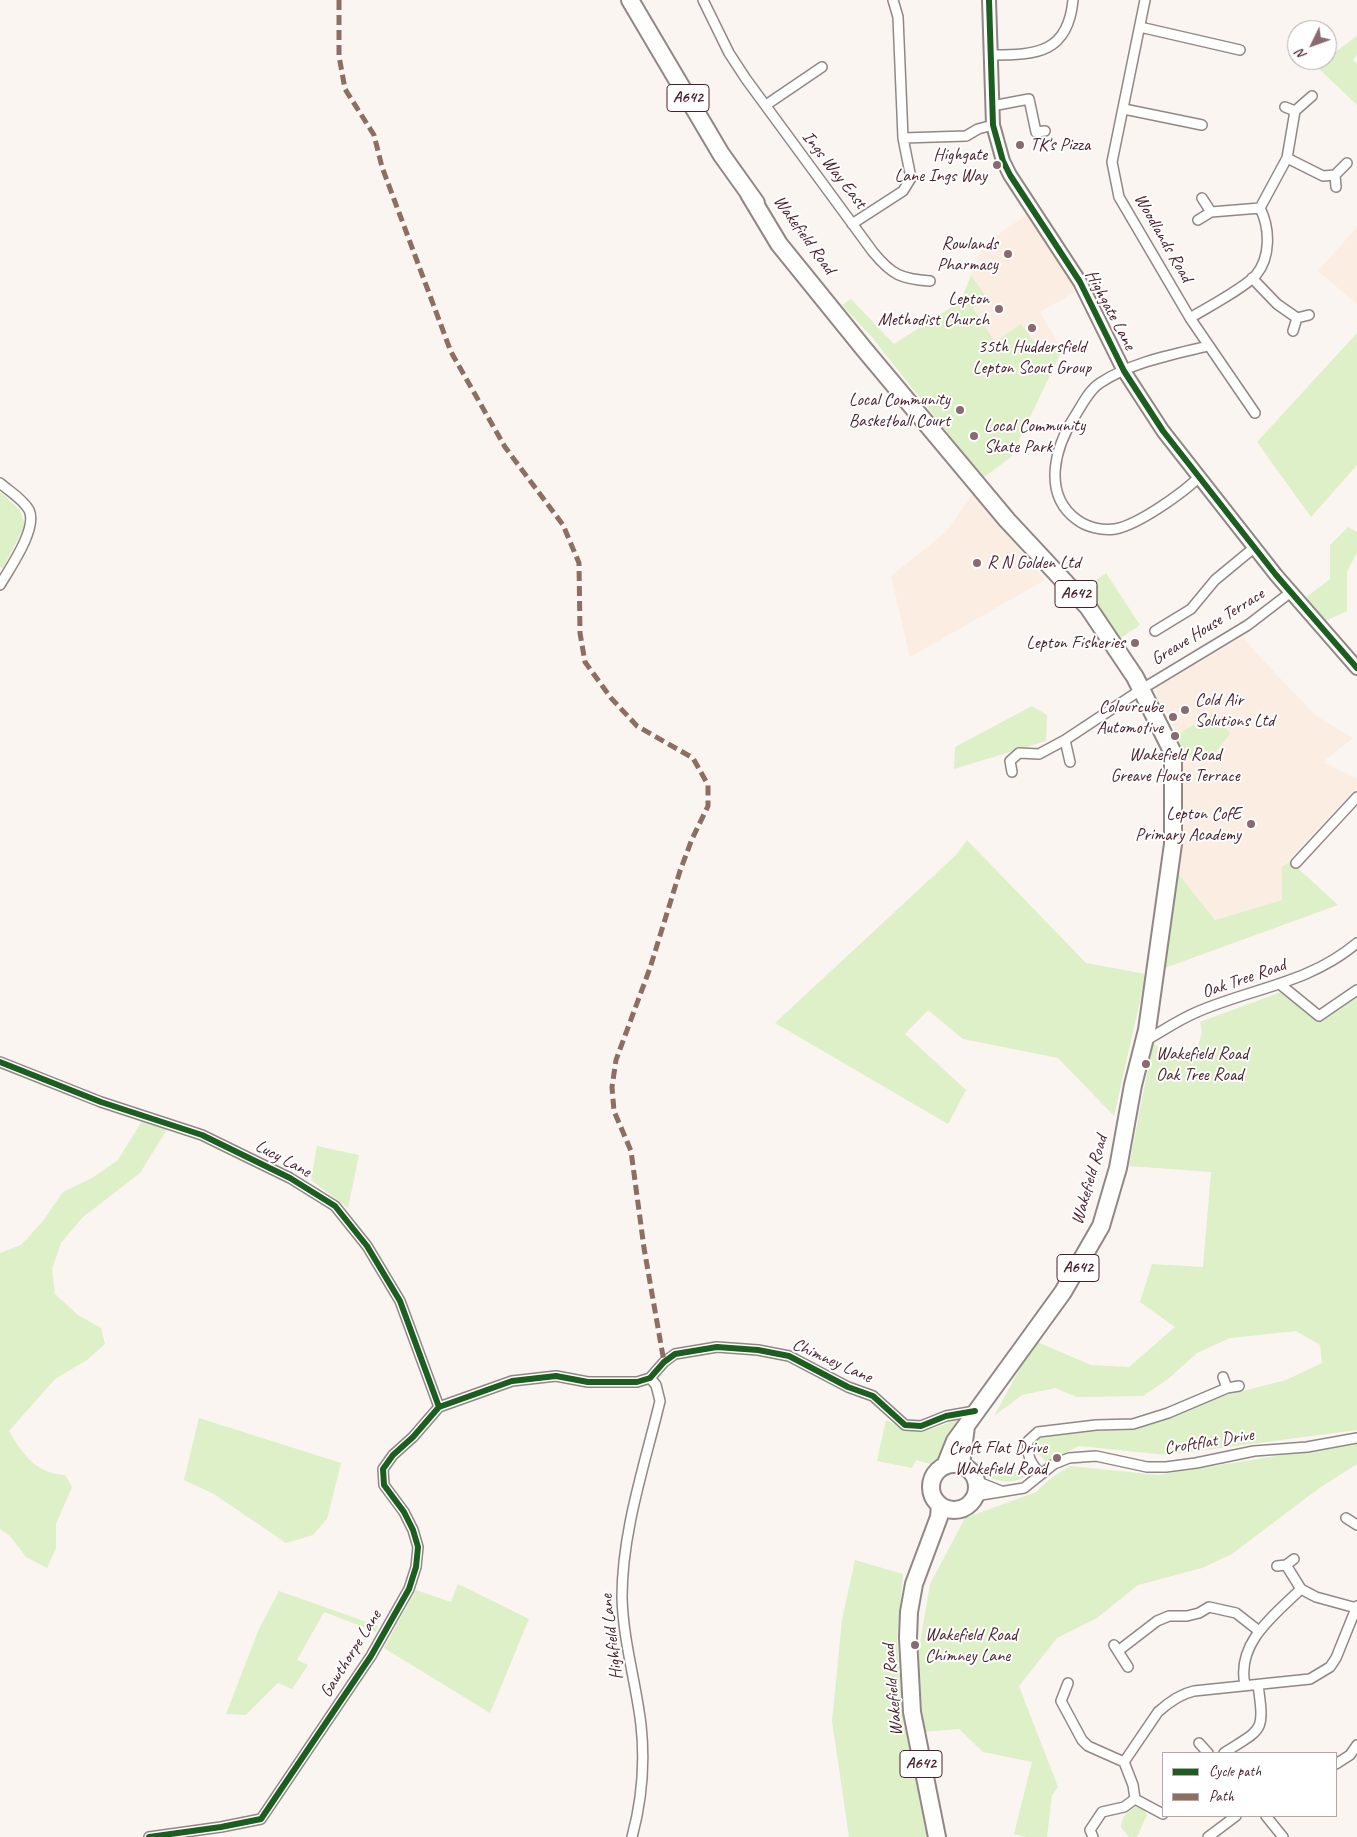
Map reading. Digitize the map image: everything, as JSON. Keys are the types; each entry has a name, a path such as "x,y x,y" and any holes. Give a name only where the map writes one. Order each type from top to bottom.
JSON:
{"highway":[{"name":"Wakefield Road","path":"630,0 721,154 749,194 797,255 826,300 864,350 1007,520 1088,607 1138,683 1173,753 1173,844 1147,1030 1141,1043 1118,1168 1101,1226 1063,1292 955,1441 953,1466 935,1474 932,1481 932,1494 940,1506 914,1584 909,1612 908,1638 912,1712 937,1837"},
{"path":"953,1466 971,1472 976,1488"},
{"name":"Wakefield Road","path":"930,1540 958,1510 971,1502 976,1488"},
{"path":"940,1506 958,1510"}],"street":[{"name":"Ings Way East","path":"703,0 729,52 852,224 908,185 910,172 903,138 898,17 893,0"},
{"name":"Highgate Lane","path":"989,0 993,125 1003,161 1010,175 1080,282 1124,371 1163,431 1276,575 1357,668"},
{"path":"992,55 1027,55 1044,50 1059,38 1071,21 1073,0"},
{"name":"Woodlands Road","path":"1145,0 1112,162 1119,197 1190,318 1255,413"},
{"path":"1140,26 1240,50"},
{"path":"766,105 822,68"},
{"path":"1260,208 1287,158 1295,112 1312,96"},
{"path":"992,106 1029,99 1036,132 1045,131"},
{"path":"1286,107 1295,112"},
{"path":"1124,109 1202,125"},
{"path":"903,138 966,136 978,129 993,125"},
{"path":"1287,158 1323,176 1335,176 1347,163"},
{"path":"1335,176 1336,187"},
{"path":"1202,198 1211,212"},
{"path":"1190,318 1252,278 1262,265 1268,243 1266,220 1260,208"},
{"path":"1198,220 1211,212 1260,208"},
{"path":"852,224 883,265 895,274 906,279 930,281"},
{"path":"1252,278 1277,304 1297,318 1309,315"},
{"path":"1294,332 1297,318"},
{"path":"1199,477 1174,498 1119,528 1096,528 1082,524 1064,506 1054,486 1054,472 1070,424 1099,383 1136,364 1208,346"},
{"path":"0,483 25,504 31,516 31,523 24,541 0,585"},
{"path":"1155,632 1191,609 1215,580 1255,547"},
{"name":"Greave House Terrace","path":"1012,772 1010,762 1014,756 1019,754 1039,754 1065,740 1138,683 1248,625 1291,592"},
{"path":"1065,740 1070,762"},
{"path":"1296,863 1357,797"},
{"name":"Oak Tree Road","path":"1141,1043 1197,1012 1281,985 1324,966 1357,943"},
{"path":"1281,985 1320,1016 1357,990"},
{"name":"Lucy Lane","path":"0,1062 101,1102 202,1134 290,1178 335,1206 367,1246 400,1301 439,1408"},
{"name":"Chimney Lane","path":"650,1378 664,1362 675,1354 717,1347 758,1350 789,1356 848,1387 873,1396 905,1425 921,1426 946,1416 975,1411"},
{"path":"439,1408 512,1381 556,1376 588,1382 627,1383 650,1378"},
{"path":"1223,1377 1227,1388"},
{"name":"Highfield Lane","path":"632,1837 641,1787 642,1747 638,1707 624,1630 623,1582 628,1536 660,1401 656,1385 650,1378"},
{"name":"Croftflat Drive","path":"1041,1474 1031,1463 1026,1451 1028,1441 1038,1432 1096,1425 1133,1424 1168,1413 1227,1388 1239,1386"},
{"name":"Gawthorpe Lane","path":"149,1837 261,1819 371,1656 409,1589 416,1567 418,1547 414,1530 404,1512 384,1485 383,1469 393,1455 413,1437 439,1408"},
{"name":"Croftflat Drive","path":"976,1488 1001,1492 1024,1488 1036,1481 1041,1474 1054,1464 1069,1458 1082,1456 1096,1456 1146,1467 1166,1467 1196,1464 1254,1451 1307,1447 1357,1438"},
{"path":"976,1488 1001,1492"},
{"path":"1346,1518 1357,1526"},
{"path":"1124,1762 1158,1712 1183,1694 1194,1691 1310,1679 1330,1666 1336,1658 1357,1607 1316,1597 1301,1589 1282,1566 1294,1559"},
{"path":"1245,1685 1243,1673 1245,1659 1259,1631 1301,1589"},
{"path":"1128,1667 1116,1648 1169,1616 1187,1616 1209,1607 1236,1613 1259,1631"},
{"path":"1068,1682 1056,1701 1088,1746 1124,1762 1133,1784 1135,1799"},
{"path":"1226,1752 1256,1734 1259,1728 1261,1721 1258,1685"},
{"path":"1199,1743 1207,1752"},
{"path":"1337,1763 1350,1755 1357,1745"},
{"path":"1135,1799 1162,1814"},
{"path":"1093,1837 1090,1830 1102,1812 1124,1807 1135,1799"},
{"path":"1208,1837 1235,1817"},
{"path":"1267,1817 1277,1835"}],"shaded area":[{"path":"1028,214 1077,291 1040,312 1062,350 1039,349 995,342 973,308 987,298 971,275 983,245"},
{"path":"1357,227 1357,304 1318,271"},
{"path":"973,493 1045,580 910,657 891,576 945,533"},
{"name":"Lepton CofE Primary Academy","path":"1243,637 1316,716 1353,738 1323,762 1357,779 1357,787 1282,867 1282,900 1215,920 1176,871 1182,758 1214,754 1215,712 1178,734 1157,696 1157,687"}],"green space":[{"path":"1357,36 1357,54 1353,60 1357,64 1357,105 1320,70 1337,70 1337,51"},
{"path":"971,275 987,298 973,308 995,342 1021,324 1039,349 1062,350 1011,457 983,478 871,336 842,305 851,299 894,344 961,301"},
{"path":"1357,333 1357,465 1311,517 1257,442"},
{"path":"0,492 20,510 25,525 3,568 0,567"},
{"path":"1348,527 1357,532 1357,552 1347,572 1347,611 1323,622 1304,599 1330,579 1330,545"},
{"path":"1106,573 1140,625 1119,639 1081,591"},
{"path":"1032,706 1047,715 1046,741 954,769 955,747"},
{"path":"1215,712 1230,734 1214,754 1182,758 1178,734"},
{"path":"967,840 1086,963 1146,974 1114,1116 1058,1058 963,1039 928,1010 905,1034 966,1090 948,1124 775,1023 956,855"},
{"path":"1290,861 1338,905 1162,969 1176,871 1215,920 1282,900 1282,867"},
{"path":"1281,992 1319,1023 1357,997 1357,1430 1167,1455 1079,1446 1046,1462 1037,1452 1035,1440 1041,1437 1091,1431 1129,1430 1223,1396 1286,1380 1322,1363 1320,1345 1296,1331 1230,1338 1197,1353 1168,1379 1143,1396 1077,1397 1055,1388 1022,1395 994,1416 1035,1341 1091,1365 1129,1367 1175,1327 1140,1302 1152,1264 1203,1267 1211,1172 1129,1166 1153,1043 1178,1061 1195,1057 1202,1032 1200,1022"},
{"path":"142,1121 168,1128 140,1173 83,1217 61,1243 52,1269 55,1294 78,1315 101,1328 105,1344 87,1360 55,1379 9,1431 31,1461 46,1471 65,1475 72,1487 56,1524 56,1548 47,1568 26,1557 10,1536 0,1529 0,1253 21,1245 43,1221 63,1192 92,1178 118,1160"},
{"path":"317,1146 359,1155 348,1208 311,1180"},
{"path":"199,1418 341,1463 327,1519 313,1535 286,1543 214,1494 184,1480"},
{"path":"886,1420 906,1430 922,1431 957,1420 934,1465 916,1460 912,1468 877,1461"},
{"path":"1357,1443 1357,1464 1318,1489 1232,1554 1202,1568 1138,1585 1097,1618 1057,1638 1019,1686 1058,1787 1052,1795 1047,1837 1027,1837 1014,1834 1032,1762 983,1752 959,1729 924,1732 918,1655 930,1584 965,1518 1036,1492 1051,1478 1070,1466 1158,1475"},
{"path":"1026,1472 1027,1475 1022,1478 1010,1481 998,1480 981,1473"},
{"path":"855,1560 903,1574 897,1640 903,1718 930,1837 849,1837 832,1721 842,1620"},
{"path":"458,1584 529,1619 490,1713 384,1648 416,1590 451,1602"},
{"path":"279,1591 378,1626 376,1632 324,1612 297,1660 308,1665 292,1689 278,1683 246,1715 226,1714 259,1629"},
{"path":"1136,1807 1144,1810 1147,1815 1137,1837 1129,1837 1121,1827 1127,1812"}],"marked path":[{"path":"339,0 339,56 345,89 374,135 382,167 451,352 505,447 563,525 579,563 580,633 585,662 611,698 637,726 693,758 708,785 708,806 692,839 680,871 650,968 616,1060 612,1087 614,1111 631,1151 644,1248 664,1362"}],"cycle path":[{"path":"989,0 993,125 1003,161 1010,175 1080,282 1124,371 1163,431 1276,575 1357,668"},
{"path":"0,1062 101,1102 202,1135 290,1178 335,1206 367,1246 400,1301 439,1407"},
{"path":"149,1837 221,1827 261,1819 371,1656 409,1589 416,1567 418,1547 413,1530 404,1512 384,1485 383,1469 393,1455 413,1437 439,1407 512,1381 556,1376 588,1382 637,1382 650,1378 664,1362 675,1354 717,1347 758,1350 789,1356 848,1387 873,1396 905,1425 921,1426 946,1416 975,1411"}],"place":[{"name":"TK's Pizza","path":"1020,145"},
{"name":"Highgate Lane Ings Way","path":"997,165"},
{"name":"Rowlands Pharmacy","path":"1008,254"},
{"name":"Lepton Methodist Church","path":"999,309"},
{"name":"35th Huddersfield Lepton Scout Group","path":"1032,328"},
{"name":"Local Community Basketball Court","path":"960,410"},
{"name":"Local Community Skate Park","path":"974,436"},
{"name":"R N Golden Ltd","path":"977,563"},
{"name":"Lepton Fisheries","path":"1135,643"},
{"name":"Cold Air Solutions Ltd","path":"1185,710"},
{"name":"Colourcube Automotive","path":"1173,717"},
{"name":"Wakefield Road Greave House Terrace","path":"1175,736"},
{"name":"Lepton CofE Primary Academy","path":"1251,824"},
{"name":"Wakefield Road Oak Tree Road","path":"1146,1064"},
{"name":"Croft Flat Drive Wakefield Road","path":"1057,1458"},
{"name":"Wakefield Road Chimney Lane","path":"915,1645"}]}
